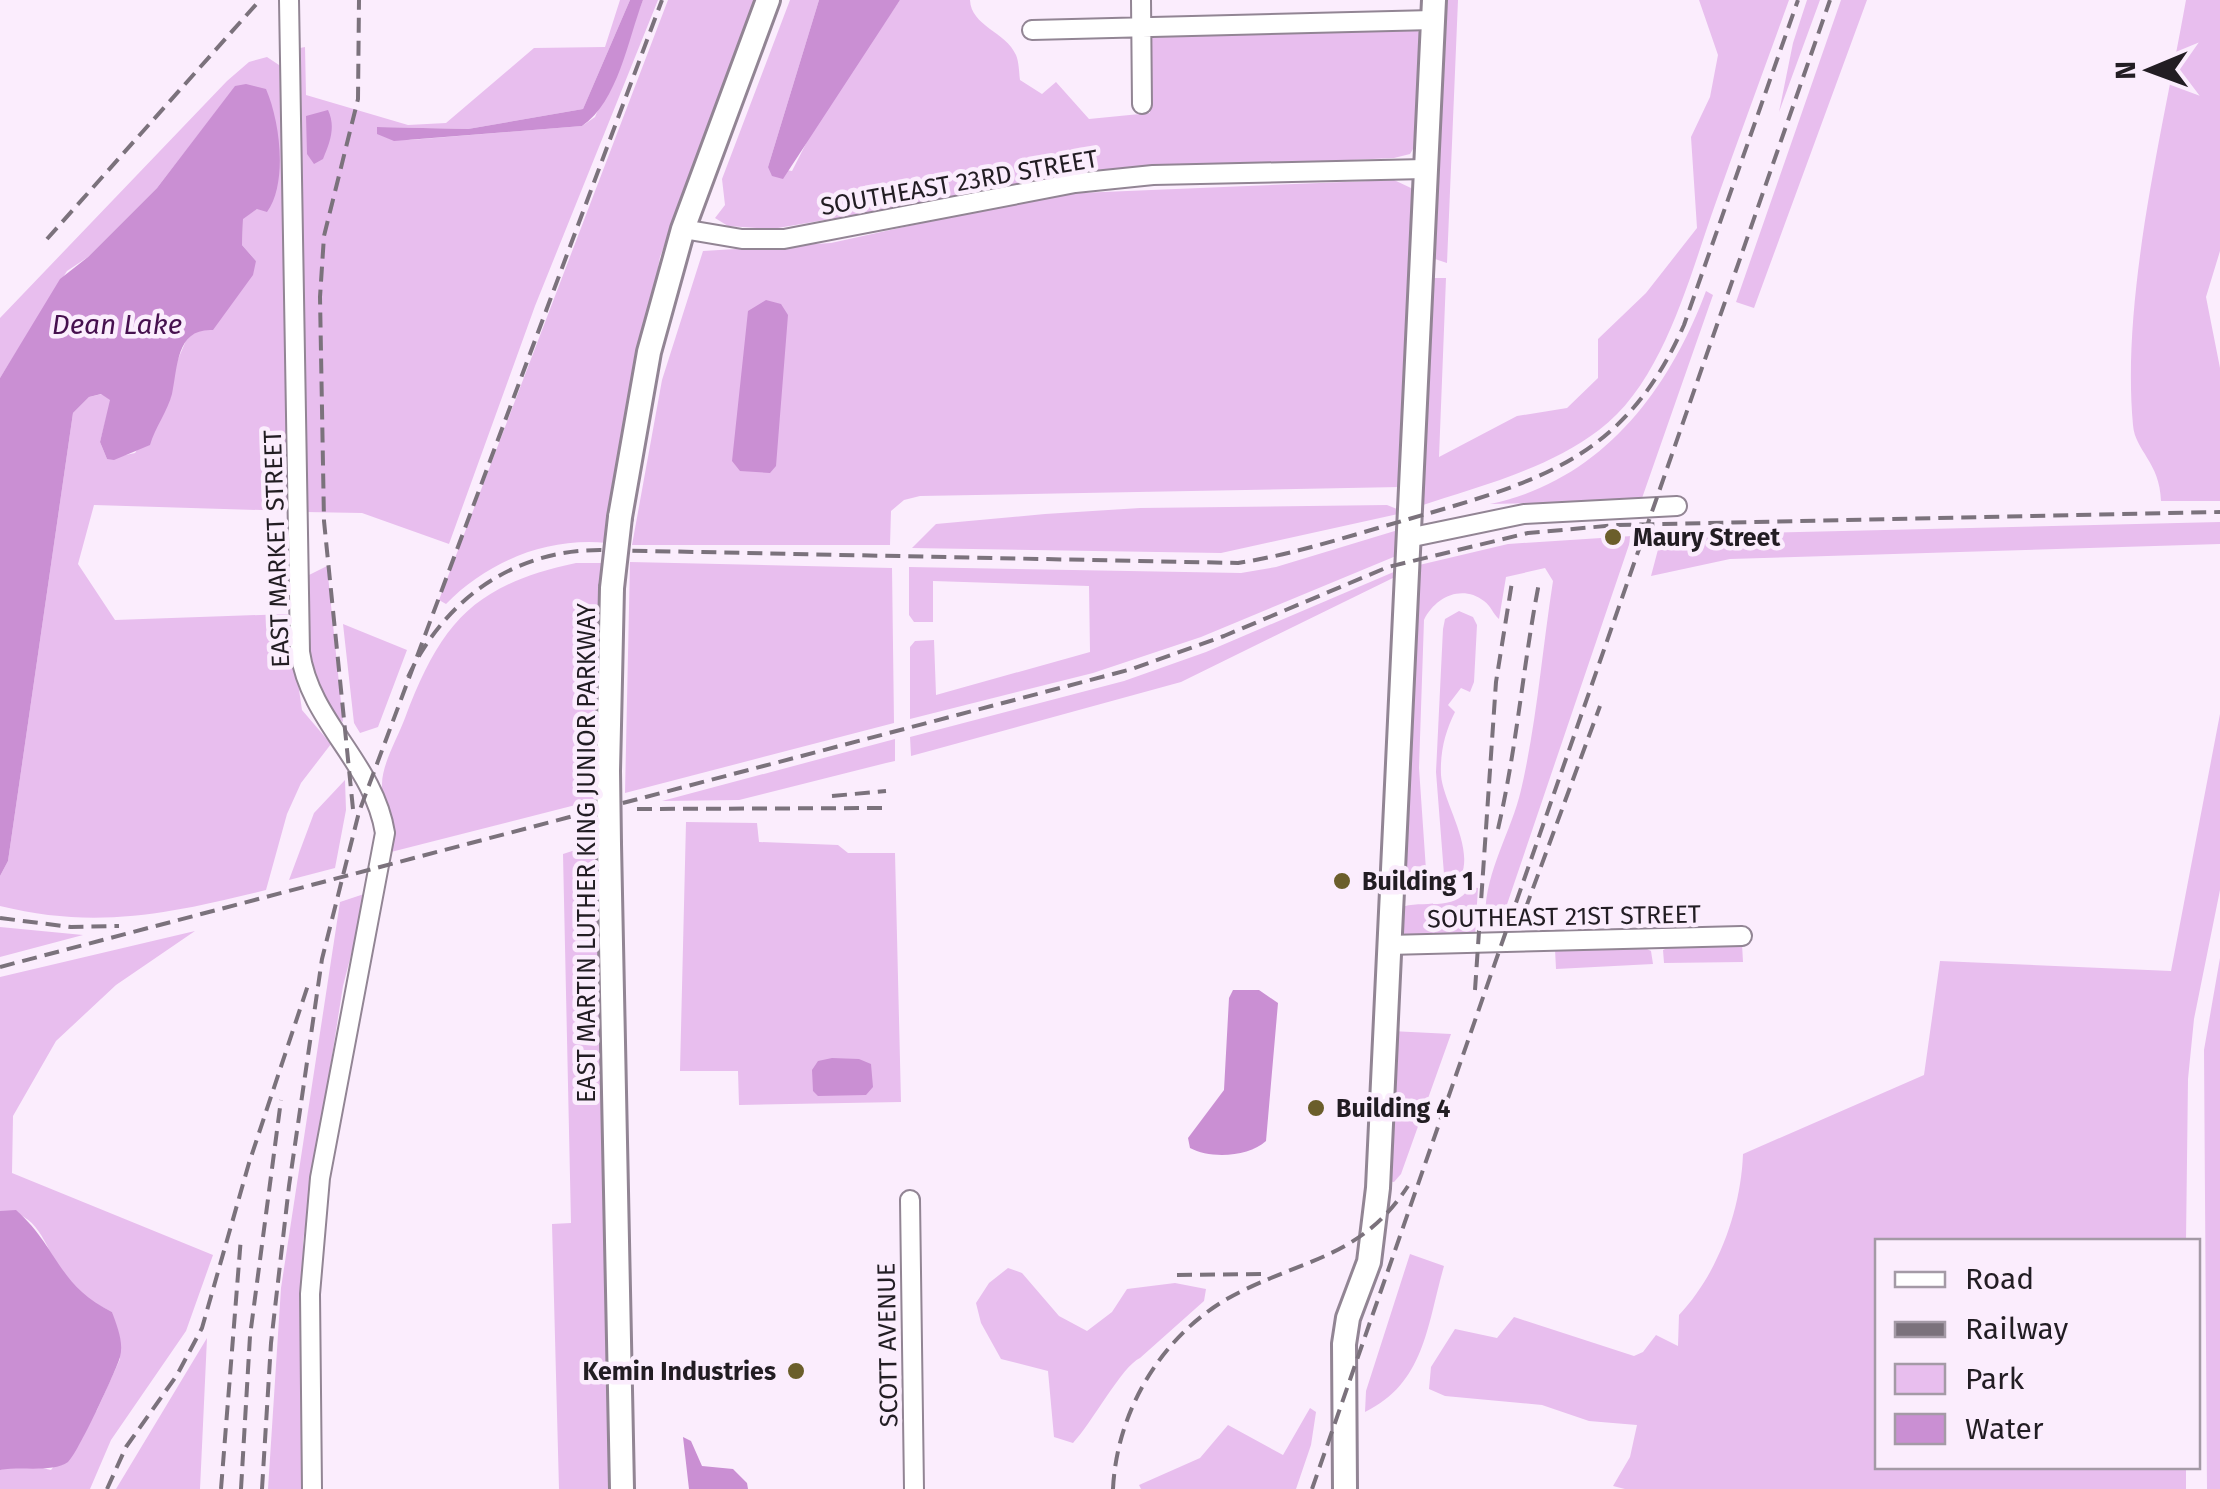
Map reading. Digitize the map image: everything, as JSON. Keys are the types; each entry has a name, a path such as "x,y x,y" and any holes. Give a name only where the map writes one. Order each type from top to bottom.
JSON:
{"main road":[{"name":"EAST MARTIN LUTHER KING JUNIOR PARKWAY","path":"622,1489 608,772 612,588 620,517 650,352 683,229 768,0"},
{"path":"1345,1489 1344,1344 1348,1318 1368,1262 1376,1215 1434,10"}],"street":[{"name":"EAST MARKET STREET","path":"289,0 300,652 307,688 368,782 381,810 385,832 320,1178 310,1294 312,1489"},
{"path":"1141,0 1142,104"},
{"path":"1032,30 1434,10"},
{"name":"SOUTHEAST 23RD STREET","path":"683,229 742,239 784,239 1075,183 1153,176 1425,168"},
{"path":"1408,538 1524,514 1676,506"},
{"name":"SOUTHEAST 21ST STREET","path":"1388,946 1742,936"},
{"name":"SCOTT AVENUE","path":"910,1200 914,1489"}],"green space":[{"path":"620,0 630,0 583,109 468,129 378,127 410,140 582,126 595,117 643,0 658,0 535,306 449,544 362,513 306,512 295,49 305,47 306,95 408,125 446,123 534,48 605,47"},
{"path":"668,0 757,0 660,257 607,543 562,544 519,556 480,576 446,604 439,600"},
{"path":"790,0 819,0 768,167 792,171 819,118 900,0 970,0 982,23 1011,47 1020,80 1042,94 1056,82 1089,119 1150,113 1146,59 1155,32 1414,26 1421,35 1416,144 1410,154 1394,158 1112,171 772,229 728,226 715,218 725,205 722,179"},
{"path":"1442,0 1458,0 1447,263 1432,258"},
{"path":"1699,0 1789,0 1685,293 1658,356 1622,409 1579,444 1512,476 1417,507 1427,287 1434,278 1446,278 1439,457 1517,416 1567,408 1598,378 1598,339 1646,293 1697,228 1691,137 1710,97 1718,55"},
{"path":"1807,0 1820,0 1779,112 1793,43"},
{"path":"1841,0 1867,0 1754,308 1736,302"},
{"path":"2186,0 2220,0 2220,251 2206,297 2220,368 2220,501 2161,501 2156,476 2133,425 2131,375 2138,268"},
{"path":"267,57 282,67 291,511 94,505 78,564 115,620 288,614 302,710 331,744 301,783 287,814 266,890 198,906 102,918 0,906 0,876 8,861 73,413 89,397 102,394 111,400 100,442 107,459 135,453 171,397 172,373 188,336 199,329 256,261 242,245 243,218 257,209 235,87 157,188 88,257 67,271 0,378 0,318 227,81 249,62"},
{"path":"1394,180 1411,188 1412,200 1400,487 920,496 904,500 891,511 890,545 632,545 662,380 703,251 831,243 1055,194"},
{"path":"1706,291 1713,295 1641,501 1490,504 1565,475 1625,427 1672,364"},
{"path":"1387,505 1397,509 1398,514 1221,553 912,548 936,524 1045,514 1140,508"},
{"path":"2220,522 2220,544 1730,559 1651,576 1660,542 1670,535"},
{"path":"1398,530 1396,556 1201,637 1093,673 910,719 910,647 915,641 934,640 936,695 1090,652 1089,586 933,581 933,622 914,622 909,615 909,567 1241,573 1276,567"},
{"path":"1632,536 1500,925 1486,925 1492,873 1527,764 1553,581 1545,568 1506,577 1499,619 1484,601 1458,593 1442,599 1424,620 1419,768 1426,870 1422,883 1413,886 1399,868 1415,566 1508,544"},
{"path":"630,562 892,568 894,723 625,793"},
{"path":"576,563 604,563 598,662 599,799 391,852 383,776 432,657 465,613 486,597 511,583"},
{"path":"327,566 343,722 319,693 310,654 309,575"},
{"path":"1396,571 1395,577 1181,682 911,756 910,737 1124,681 1206,652"},
{"path":"1459,611 1473,617 1477,625 1474,682 1470,692 1461,688 1448,705 1455,712 1441,758 1443,788 1463,849 1464,864 1451,889 1445,887 1436,772 1443,629 1445,619"},
{"path":"343,624 407,650 378,727 360,733 354,723"},
{"path":"2220,714 2220,890 2194,1019 2188,1079 2186,1239 1875,1239 1875,1469 2186,1469 2186,1489 1625,1489 1613,1486 1630,1457 1637,1425 1589,1421 1542,1405 1445,1396 1429,1389 1431,1367 1455,1329 1497,1338 1514,1317 1634,1356 1643,1352 1656,1335 1678,1346 1679,1315 1705,1280 1725,1240 1738,1197 1743,1154 1924,1075 1940,961 2171,971"},
{"path":"895,739 895,761 739,800 662,801"},
{"path":"345,780 346,810 335,868 289,880 314,813"},
{"path":"686,822 757,823 759,842 838,845 848,853 895,853 901,1102 739,1105 738,1071 680,1071"},
{"path":"600,842 612,1489 559,1489 552,1224 571,1223 563,854"},
{"path":"1470,887 1478,888 1475,935 1398,937 1399,908 1447,903"},
{"path":"367,893 343,986 303,1241 303,1489 268,1489 281,1288 340,902"},
{"path":"0,927 83,935 0,957"},
{"path":"195,931 116,985 56,1041 13,1116 12,1173 213,1255 186,1331 111,1440 90,1489 0,1489 0,1470 25,1464 51,1470 97,1410 120,1359 112,1312 67,1281 32,1223 13,1212 0,1211 0,977"},
{"path":"1742,944 1743,962 1664,963 1663,950 1669,947"},
{"path":"1643,947 1651,951 1653,964 1556,969 1555,949"},
{"path":"2220,958 2220,1489 2207,1489 2204,1050"},
{"path":"1391,1031 1451,1034 1401,1174 1394,1182 1385,1181"},
{"path":"1410,1254 1444,1266 1427,1330 1412,1369 1400,1385 1365,1412 1366,1391"},
{"path":"1008,1268 1022,1273 1059,1316 1087,1331 1112,1312 1127,1289 1175,1283 1206,1289 1204,1301 1125,1372 1073,1443 1054,1437 1048,1371 1001,1359 981,1323 976,1303 989,1283"},
{"path":"207,1338 200,1489 116,1489"},
{"path":"1310,1408 1316,1412 1311,1445 1296,1489 1141,1489 1139,1485 1200,1458 1228,1425 1283,1455"}],"water":[{"path":"630,0 643,0 620,69 605,102 582,126 394,141 377,134 377,127 468,129 583,109"},
{"path":"819,0 900,0 783,179 772,176 768,167"},
{"name":"Dean Lake","path":"246,84 266,89 280,152 274,200 267,212 257,209 243,219 242,245 256,261 253,275 213,330 201,331 185,342 170,400 150,445 114,460 107,459 100,442 110,400 101,394 89,397 73,413 8,861 0,876 0,378 60,279 88,257 157,188 235,86"},
{"path":"328,110 332,122 330,141 323,159 314,164 307,154 306,116"},
{"path":"766,300 781,304 788,315 776,466 770,473 740,471 732,461 748,311"},
{"path":"1233,990 1259,990 1278,1003 1266,1141 1240,1153 1208,1154 1190,1148 1188,1138 1224,1090 1229,998"},
{"path":"859,1059 871,1064 873,1087 866,1095 818,1096 813,1091 812,1070 818,1061"},
{"path":"16,1210 80,1290 112,1312 121,1351 96,1412 68,1462 54,1467 0,1470 0,1211"},
{"path":"683,1437 691,1441 702,1466 733,1469 748,1489 689,1489"}],"railway":[{"path":"47,239 260,0"},
{"path":"353,809 324,521 320,297 324,236 358,99 359,0"},
{"path":"262,1489 271,1343 289,1186 322,959 359,812 662,0"},
{"path":"408,677 441,625 485,585 538,559 568,552 1238,563 1345,538 1499,492 1538,476 1574,458 1606,435 1635,406 1661,370 1684,325 1798,0"},
{"path":"1312,1489 1830,0"},
{"path":"0,967 1132,669 1224,636 1388,567 1528,533 1617,525 2220,512"},
{"path":"1475,990 1496,682 1512,582"},
{"path":"1498,829 1539,583"},
{"path":"1525,910 1600,706"},
{"path":"832,796 886,791"},
{"path":"637,809 887,808"},
{"path":"0,918 71,927 119,926"},
{"path":"107,1489 126,1447 177,1375 202,1328 249,1163 309,982"},
{"path":"241,1489 250,1336 281,1100"},
{"path":"1113,1489 1124,1428 1136,1399 1151,1372 1191,1325 1242,1291 1353,1241 1391,1209 1408,1186"},
{"path":"221,1489 241,1237"},
{"path":"1177,1275 1266,1274"}],"place":[{"name":"Maury Street","path":"1613,537"},
{"name":"Building 1","path":"1342,881"},
{"name":"Building 4","path":"1316,1108"},
{"name":"Kemin Industries","path":"796,1371"}]}
